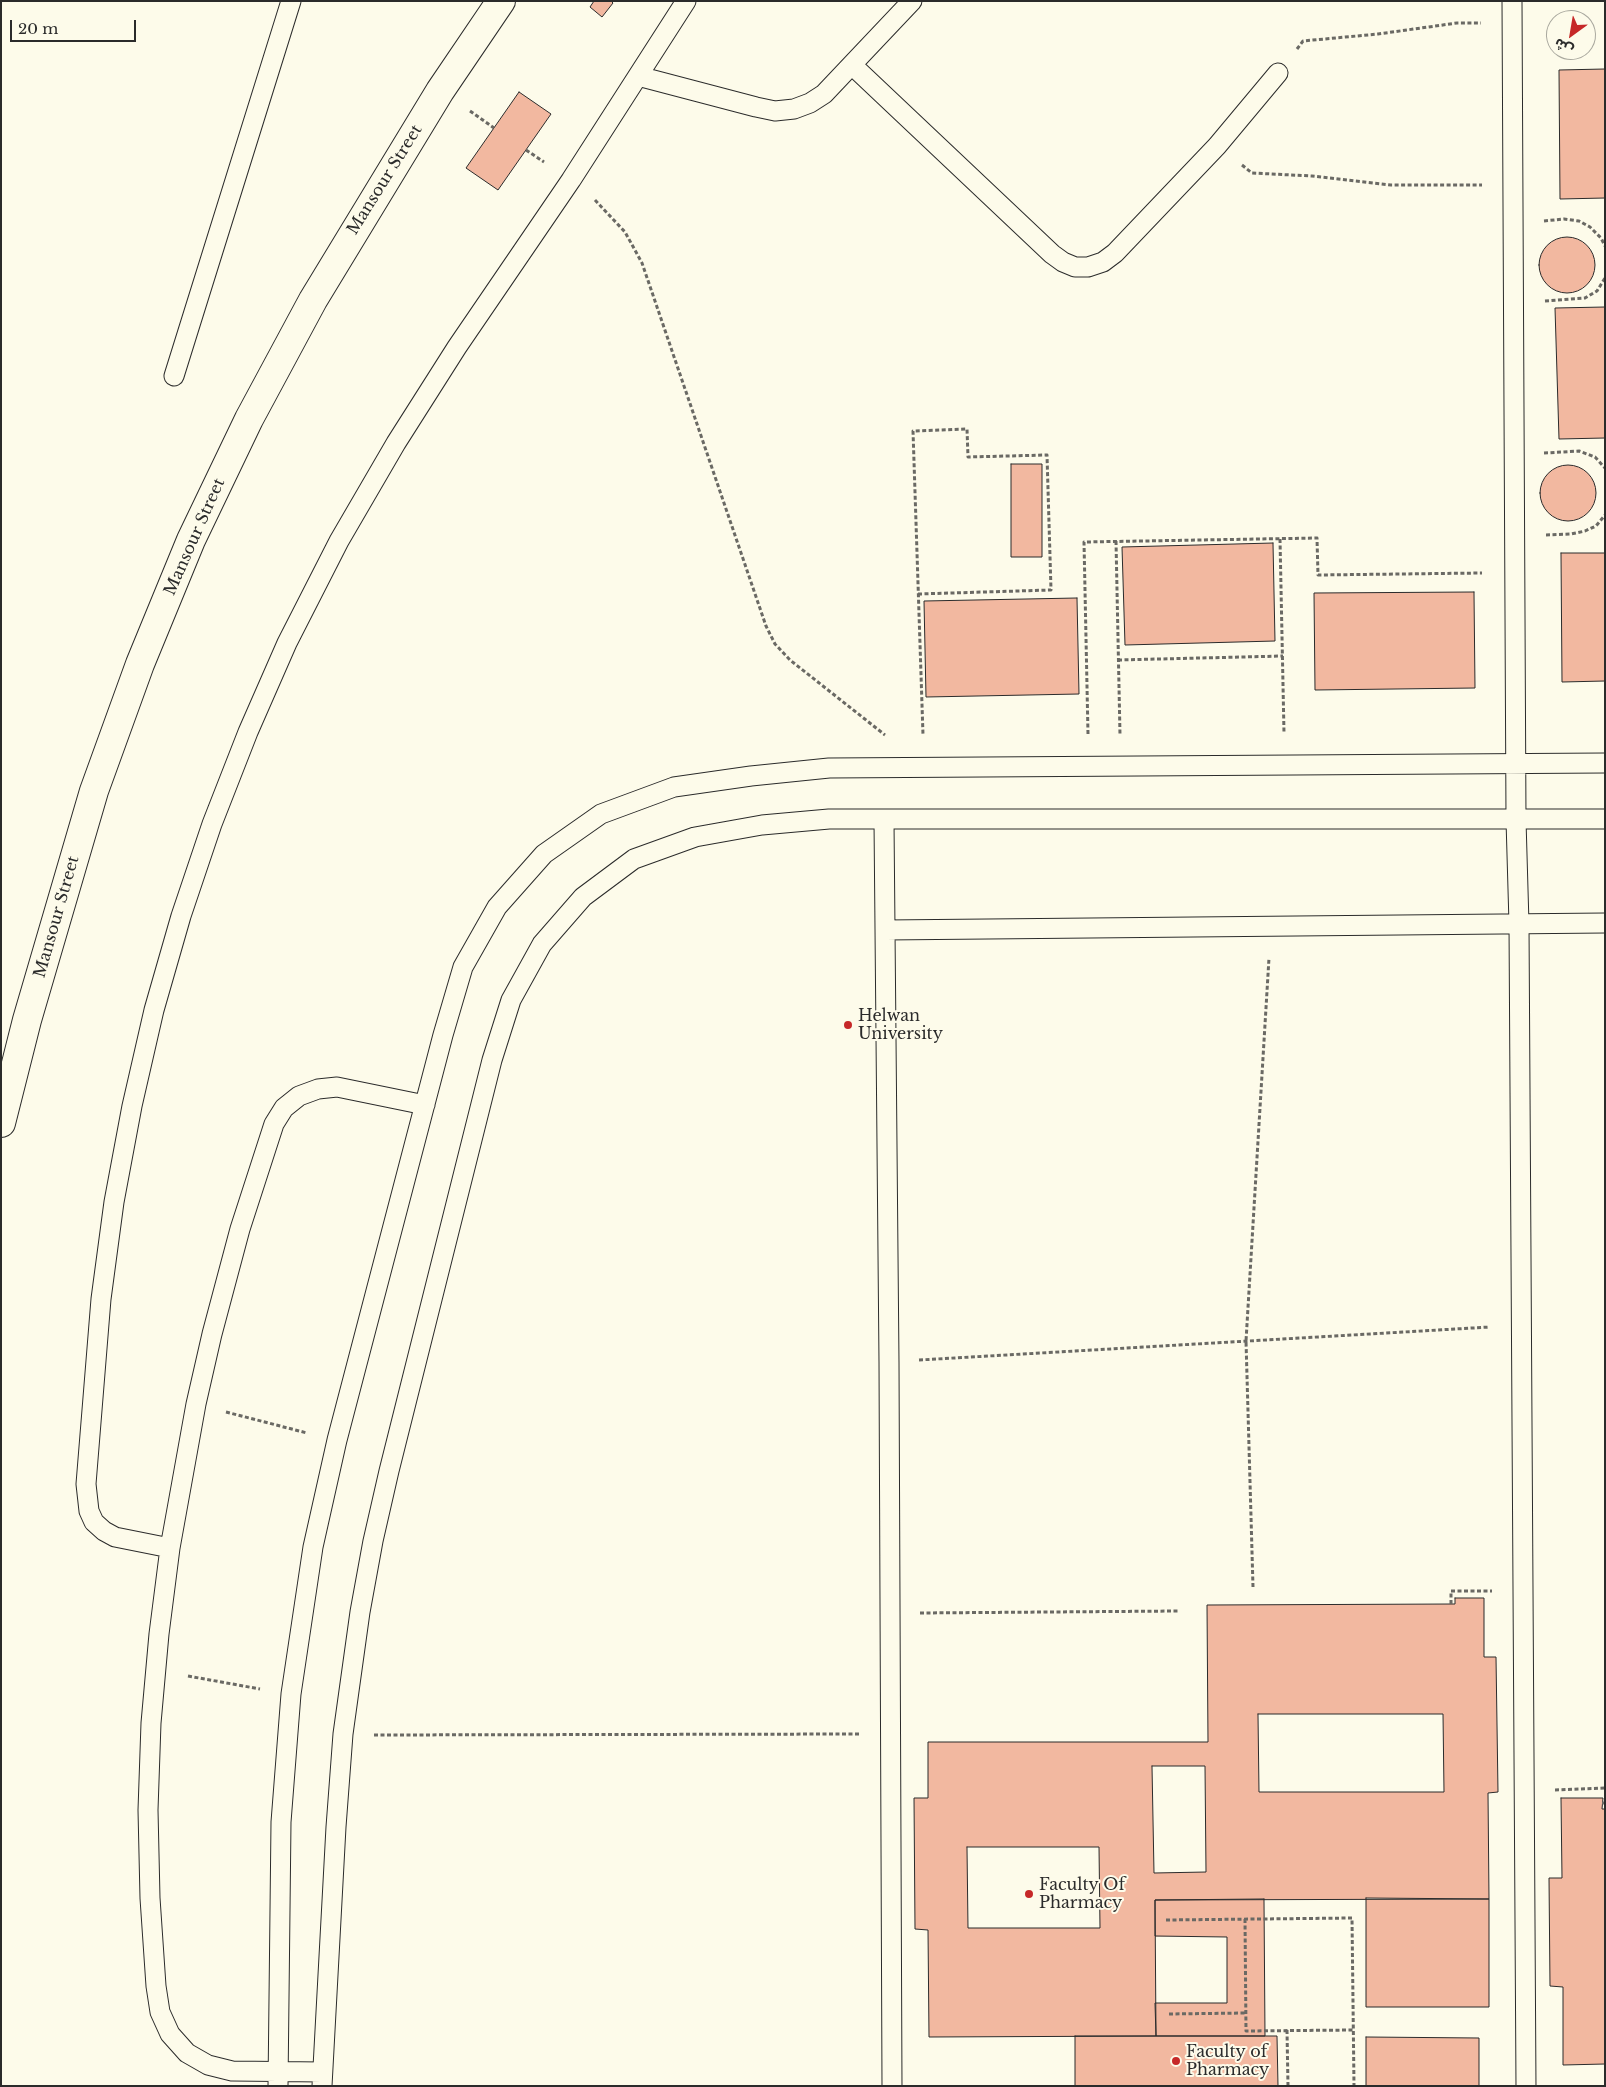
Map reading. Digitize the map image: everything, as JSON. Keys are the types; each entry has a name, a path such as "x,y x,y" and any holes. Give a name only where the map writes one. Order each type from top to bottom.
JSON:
{"street":[{"name":"Mansour Street","path":"1,1123 27,1020 94,791 140,664 191,540 250,419 313,300 440,91 501,1"}],"lane":[{"path":"174,376 291,1"},
{"path":"170,1548 115,1537 104,1531 94,1522 89,1511 86,1484 101,1299 114,1202 138,1077 154,1010 181,916 212,824 248,732 287,643 339,541 396,443 457,347 571,180 686,1"},
{"path":"638,76 756,108 775,111 794,109 810,103 824,94 912,1"},
{"path":"1512,1 1516,820 1520,924 1526,2086"},
{"path":"852,65 1052,254 1063,262 1075,267 1095,265 1115,253 1217,146 1278,73"},
{"path":"278,2078 281,1822 291,1694 313,1547 337,1440 463,967 497,906 544,854 601,814 674,787 751,776 829,768 1605,763"},
{"path":"425,1105 337,1087 318,1089 299,1096 284,1108 266,1142 240,1229 212,1334 196,1404 170,1548 156,1671 148,1810 150,1898 156,1986 160,2012 170,2034 187,2053 208,2065 232,2071 278,2078 322,2079 343,1734 360,1612 389,1471 492,1060 511,1000 542,944 583,897 634,859 696,837 762,825 829,819 884,821 1605,819"},
{"path":"884,821 889,1362 892,2086"},
{"path":"885,930 1605,923"}],"path":[{"path":"1278,73 1303,41 1378,34 1457,23 1512,23"},
{"path":"1217,146 1252,173 1312,176 1391,185 1513,185"},
{"path":"526,150 571,180 603,206 625,232 642,263 758,607 776,644 790,660 924,766"},
{"path":"1513,224 1564,219 1578,221 1590,227 1601,238 1605,246"},
{"path":"1514,302 1585,298 1597,291 1605,278"},
{"path":"918,594 1051,590 1046,455 968,457 967,429 913,431 918,594 924,766"},
{"path":"1515,456 1579,451 1595,457 1605,468"},
{"path":"1516,535 1572,534 1596,526 1605,515"},
{"path":"1089,766 1084,542 1317,538 1318,574 1515,572"},
{"path":"1280,539 1285,766"},
{"path":"1116,541 1120,766"},
{"path":"1118,660 1283,656"},
{"path":"1253,1587 1246,1341 1271,926"},
{"path":"889,1362 1522,1325"},
{"path":"196,1404 337,1440"},
{"path":"1451,1604 1451,1591 1523,1590"},
{"path":"889,1613 1180,1611"},
{"path":"156,1671 291,1694"},
{"path":"382,1735 890,1734"},
{"path":"1524,1792 1605,1788"},
{"path":"1166,1920 1352,1918 1354,2086"},
{"path":"1245,1919 1246,2031 1353,2030"},
{"path":"1169,2014 1246,2013"},
{"path":"1286,2030 1288,2086"}],"building":[{"path":"594,1 611,1 613,3 602,17 590,7"},
{"path":"1605,69 1605,198 1560,199 1559,70"},
{"path":"519,92 551,114 498,190 466,168"},
{"path":"1567,237 1578,239 1587,245 1593,254 1595,265 1593,276 1587,285 1578,291 1567,293 1556,291 1547,285 1541,276 1539,265 1541,254 1547,245 1556,239"},
{"path":"1605,307 1605,438 1559,439 1555,308"},
{"path":"1011,464 1042,464 1042,557 1011,557"},
{"path":"1568,465 1579,467 1588,473 1594,482 1596,493 1594,504 1588,513 1579,519 1568,521 1557,519 1548,513 1542,504 1540,493 1542,482 1548,473 1557,467"},
{"path":"1273,543 1275,641 1125,645 1122,547"},
{"path":"1561,553 1605,553 1605,681 1562,682"},
{"path":"1474,592 1475,688 1315,690 1314,593"},
{"path":"1077,598 1079,694 926,697 924,601"},
{"path":"1455,1598 1484,1598 1484,1657 1496,1657 1498,1792 1488,1793 1489,1899 1155,1900 1156,2036 929,2037 928,1930 915,1929 914,1798 928,1798 928,1742 1208,1742 1207,1605 1455,1604","holes":["1258,1714 1443,1714 1444,1792 1259,1792","1152,1766 1205,1766 1206,1872 1154,1873","967,1847 1099,1847 1100,1928 968,1928"]},
{"path":"1561,1798 1603,1798 1602,1809 1605,1809 1605,2064 1563,2065 1563,1987 1550,1986 1549,1878 1562,1878"},
{"path":"1366,1898 1489,1899 1489,2007 1366,2007"},
{"path":"1264,1899 1265,2036 1156,2036 1155,2003 1227,2003 1227,1937 1155,1936 1155,1900"},
{"name":"Faculty of Pharmacy","path":"1075,2036 1277,2036 1278,2086 1075,2086"},
{"path":"1366,2037 1479,2038 1479,2086 1366,2086"}],"place":[{"name":"Helwan University","path":"848,1025"},
{"name":"Faculty Of Pharmacy","path":"1029,1894"},
{"name":"Faculty of Pharmacy","path":"1176,2061"}]}
